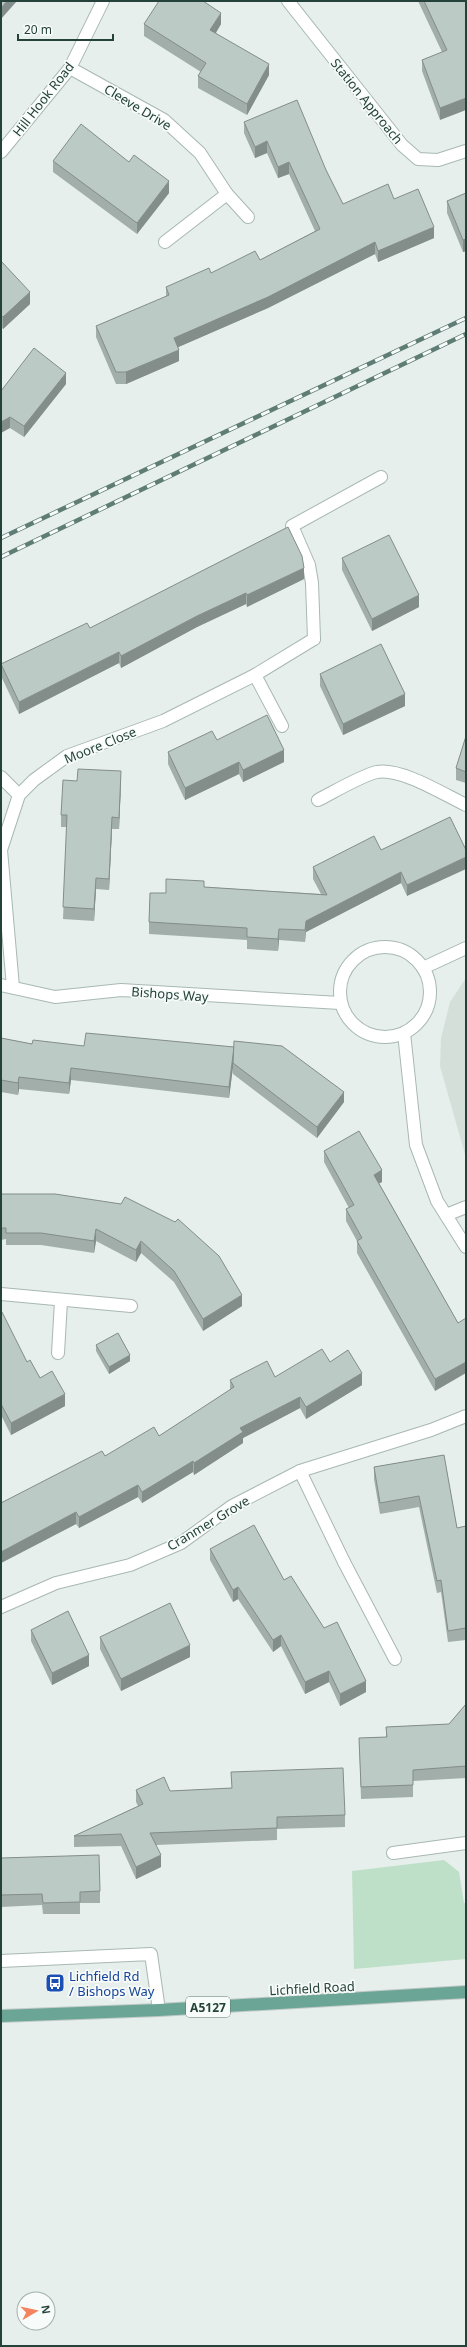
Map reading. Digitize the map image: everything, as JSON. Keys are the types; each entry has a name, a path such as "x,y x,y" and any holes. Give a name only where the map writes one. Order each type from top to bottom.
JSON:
{"main road":[{"name":"Lichfield Road","path":"1,2016 159,2010 466,1992"}],"street":[{"name":"Hill Hook Road","path":"1,152 70,68 103,1"},
{"name":"Station Approach","path":"288,1 402,145 418,159 438,160 466,151"},
{"name":"Cleeve Drive","path":"70,68 164,120 200,153 227,194 248,217"},
{"path":"165,242 227,194"},
{"name":"Moore Close","path":"7,986 1,850 19,795 34,780 67,756 162,721 255,675 314,639 312,589 309,565 292,526 381,477"},
{"path":"255,675 282,726"},
{"path":"318,800 375,772 387,772 414,781 466,805"},
{"path":"1,777 19,795"},
{"path":"380,947 398,949 415,958 423,968 430,989 427,1010 414,1027 404,1033 387,1038 367,1034 351,1022 344,1014 340,1003 339,990 343,974 350,963 362,953 380,947"},
{"path":"423,968 466,949"},
{"name":"Bishops Way","path":"7,986 55,997 121,990 340,1003"},
{"path":"404,1033 416,1145 437,1201 466,1247"},
{"path":"446,1215 466,1207"},
{"path":"1,1294 61,1301 131,1306"},
{"path":"58,1353 61,1301"},
{"name":"Cranmer Grove","path":"1,1607 56,1583 130,1565 174,1546 232,1506 300,1471 430,1430 466,1416"},
{"path":"300,1471 344,1562 395,1659"},
{"path":"393,1853 466,1843"},
{"path":"1,1961 151,1954 159,2010"}],"shaded area":[{"path":"466,978 466,1158 440,1066 441,1038 450,1002"}],"green space":[{"path":"444,1860 459,1872 464,1903 466,1903 466,1959 354,1969 352,1871"}],"building":[{"path":"1,1 7,1 1,8"},
{"path":"159,1 203,1 221,13 210,30 269,64 247,104 198,76 206,63 144,24"},
{"path":"424,1 465,1 466,3 466,98 440,108 422,60 447,50"},
{"path":"297,100 326,170 343,204 388,184 394,199 418,189 434,227 378,251 375,242 268,297 174,338 179,350 126,372 116,372 96,326 169,295 166,287 209,268 211,273 255,251 260,260 320,229 289,162 278,167 267,141 255,147 244,122"},
{"path":"81,124 129,162 134,155 169,181 137,223 53,161"},
{"path":"466,193 466,239 463,240 447,201"},
{"path":"1,261 30,292 3,317 1,315"},
{"path":"34,348 66,373 24,426 10,417 1,422 1,391"},
{"path":"288,527 302,556 304,568 247,595 246,593 197,616 121,656 119,652 19,702 1,664 87,623 90,628"},
{"path":"389,535 419,595 372,619 342,558"},
{"path":"381,644 405,694 343,724 320,674"},
{"path":"267,715 284,750 243,770 239,762 185,788 168,752 212,731 217,740"},
{"path":"466,736 466,772 456,768"},
{"path":"78,769 121,771 119,818 112,817 109,879 96,878 94,909 63,907 67,815 61,815 63,780 77,781"},
{"path":"450,817 466,850 466,857 407,885 401,872 306,921 305,930 279,929 278,939 247,937 247,928 149,922 150,893 166,893 166,879 204,881 204,887 327,895 313,867 374,836 381,850"},
{"path":"86,1033 234,1047 229,1087 71,1068 69,1083 19,1077 18,1083 1,1080 1,1038 32,1044 33,1040 84,1046"},
{"path":"234,1041 282,1046 344,1092 317,1127 233,1063"},
{"path":"359,1131 382,1170 374,1175 458,1323 466,1318 466,1362 435,1379 357,1241 362,1238 346,1209 354,1205 324,1151"},
{"path":"1,1194 55,1194 121,1204 125,1197 175,1222 178,1219 219,1256 242,1295 203,1319 174,1271 141,1241 136,1250 96,1229 94,1241 41,1233 6,1233 6,1228 1,1228"},
{"path":"2,1312 27,1362 30,1360 40,1378 52,1371 65,1394 11,1423 1,1404"},
{"path":"118,1333 130,1355 109,1367 96,1345"},
{"path":"322,1349 330,1362 348,1350 362,1373 306,1407 300,1397 240,1428 243,1432 194,1463 193,1461 142,1492 138,1485 79,1517 76,1512 1,1552 1,1503 102,1451 105,1456 154,1427 159,1436 234,1387 230,1380 267,1361 275,1377"},
{"path":"444,1455 457,1528 466,1526 466,1628 448,1631 441,1580 437,1581 419,1496 380,1503 374,1467"},
{"path":"254,1525 284,1580 291,1576 324,1628 337,1622 366,1681 340,1694 329,1671 305,1682 281,1635 273,1640 238,1587 233,1590 210,1549"},
{"path":"170,1603 190,1645 121,1679 100,1637"},
{"path":"68,1611 89,1655 52,1673 31,1630"},
{"path":"466,1704 466,1766 413,1770 413,1785 361,1787 359,1738 387,1737 386,1727 449,1724"},
{"path":"343,1768 345,1815 277,1817 277,1828 150,1833 161,1855 136,1867 121,1834 74,1836 143,1804 136,1790 164,1777 170,1791 232,1788 231,1772"},
{"path":"99,1855 100,1891 80,1892 80,1902 43,1903 42,1894 1,1895 1,1858"}],"railway":[{"path":"1,538 466,318"},
{"path":"1,557 466,334"}],"place":[{"name":"Lichfield Rd / Bishops Way","path":"55,1983"}]}
